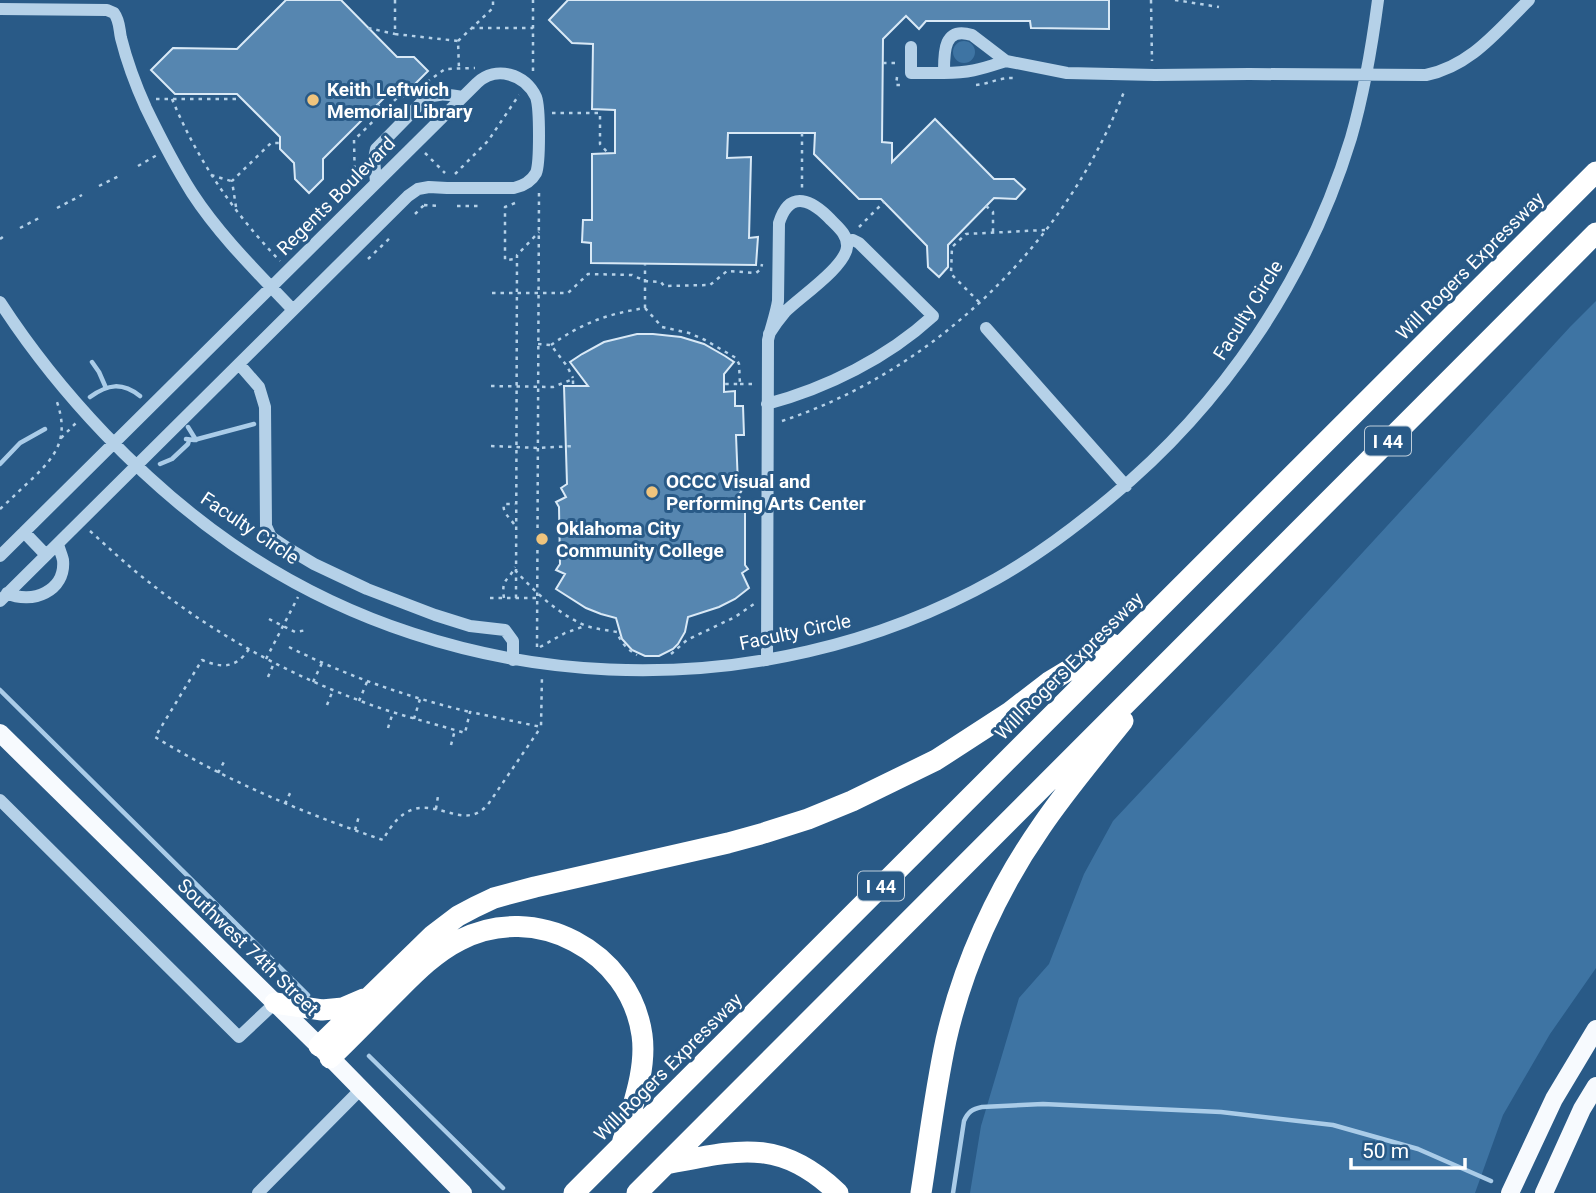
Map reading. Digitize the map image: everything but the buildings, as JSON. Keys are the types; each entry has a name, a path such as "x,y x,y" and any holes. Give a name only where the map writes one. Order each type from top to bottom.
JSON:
{"highway":[{"name":"Will Rogers Expressway","path":"574,1193 1596,172"},
{"name":"I 44","path":"636,1193 1596,233"},
{"path":"325,1052 370,997 433,935 475,907 494,898 535,887 764,833 852,802 957,747 1049,682 1141,627"},
{"path":"921,1193 947,1040 971,961 991,913 1041,826 1180,648"},
{"path":"325,1052 422,967 460,940 498,928 519,927 550,932 578,943 603,960 625,986 632,1001 642,1034 643,1054 640,1077 621,1146"},
{"path":"275,1003 322,1010 343,1007 370,997"},
{"path":"666,1164 722,1153 758,1151 774,1154 808,1169 838,1193"}],"main road":[{"name":"Southwest 74th Street","path":"1,737 325,1052 463,1193"},
{"path":"1510,1193 1554,1099 1596,1029"},
{"path":"1544,1193 1582,1109 1596,1086"}],"street":[{"name":"Faculty Circle","path":"0,302 20,334 84,412 180,504 232,544 311,591 349,609 413,634 462,649 540,664 622,671 707,668 803,653 863,637 906,621 950,603 996,579 1085,520 1160,454 1199,412 1229,376 1272,312 1315,233 1351,138 1367,74 1378,0"},
{"path":"944,73 945,45 954,35 960,33 972,35 1006,61 1067,73 1435,74 1461,63 1479,50 1530,0"},
{"path":"0,9 111,10 117,16 142,99 192,194 222,233 293,310"},
{"path":"912,47 911,73 975,72 1006,61"},
{"name":"Regents Boulevard","path":"0,556 482,78 506,73 517,77 526,85 535,96 538,107 538,161 537,172 532,179 514,188 429,187 418,189 408,196 4,597"},
{"path":"376,183 376,149 425,99 440,94 463,97"},
{"path":"767,660 768,340 769,334 778,300 779,223 785,211 796,202 807,201 820,208 840,229 847,241 847,248 838,264 783,314 769,334"},
{"path":"768,404 804,393 838,378 877,356 933,316 859,243 847,241"},
{"path":"986,328 1126,486"},
{"path":"239,364 259,387 265,407 265,526 268,534 314,564 403,604 470,626 505,630 513,641 513,660"},
{"path":"24,532 47,555"},
{"path":"4,597 36,597 52,588 62,571 63,560 58,544"},
{"path":"0,800 239,1037 275,1003"},
{"path":"258,1193 361,1089"}],"path":[{"path":"395,0 395,34"},
{"path":"459,69 458,41 493,8 493,0"},
{"path":"533,0 533,75"},
{"path":"1151,0 1152,64"},
{"path":"1175,0 1219,7"},
{"path":"368,28 458,41"},
{"path":"471,28 533,28"},
{"path":"883,63 897,63"},
{"path":"897,74 897,85 909,85"},
{"path":"974,85 985,85 1006,77 1023,79"},
{"path":"782,421 827,404 875,380 952,326 979,302 1027,254 1074,192 1102,144 1126,88 1121,85"},
{"path":"422,150 450,178 488,141 520,93"},
{"path":"142,99 236,99 239,96"},
{"path":"173,99 190,138 211,175 236,211 281,262"},
{"path":"377,104 384,111"},
{"path":"603,109 600,113 600,144 608,153"},
{"path":"552,113 600,113"},
{"path":"802,133 802,189"},
{"path":"233,181 271,143 280,143"},
{"path":"138,166 160,154"},
{"path":"99,186 121,175"},
{"path":"211,175 233,181"},
{"path":"233,181 236,211"},
{"path":"537,654 539,191"},
{"path":"57,208 82,195"},
{"path":"415,214 429,200"},
{"path":"857,230 884,202"},
{"path":"424,205 438,206"},
{"path":"457,206 482,206"},
{"path":"505,206 505,260 517,259"},
{"path":"986,206 993,212 993,233"},
{"path":"20,228 41,217"},
{"path":"979,302 951,274 952,247 966,234 1047,230"},
{"path":"516,598 517,255 539,232"},
{"path":"368,260 391,237"},
{"path":"645,264 645,308 662,327 689,333 736,358 740,384 724,384"},
{"path":"492,293 568,293 588,274 632,275 664,285 710,285 727,271 756,272 761,269 762,264"},
{"path":"538,344 551,345 575,328 593,320 618,312 645,308"},
{"path":"551,345 567,366 573,386"},
{"path":"491,386 553,387 573,379"},
{"path":"57,402 61,438"},
{"path":"0,509 47,464 61,438 79,419"},
{"path":"491,446 574,446"},
{"path":"515,527 503,507 505,503 516,504"},
{"path":"80,522 151,584 191,613 274,663 359,701 465,733 470,712"},
{"path":"504,598 502,588 515,564"},
{"path":"515,570 537,596 586,625 617,632 626,648 648,659"},
{"path":"266,659 299,595"},
{"path":"490,598 537,596"},
{"path":"670,654 687,640 754,604"},
{"path":"269,619 295,632 307,630"},
{"path":"537,648 586,625"},
{"path":"289,647 367,682 420,699 541,727"},
{"path":"249,649 233,664 214,665 202,660 155,737 218,773 285,804 383,840 401,815 416,809 436,809 467,816 480,813 541,727 542,674"},
{"path":"268,677 274,663"},
{"path":"313,682 322,663"},
{"path":"359,701 367,682"},
{"path":"327,705 333,690"},
{"path":"414,719 420,699"},
{"path":"388,727 393,712"},
{"path":"451,745 454,730"},
{"path":"218,773 225,760"},
{"path":"285,804 291,791"},
{"path":"436,809 438,796"},
{"path":"355,830 359,816"}],"shaded area":[{"path":"964,41 972,44 975,52 972,60 964,63 956,60 953,52 956,44"},
{"path":"1596,301 1596,968 1550,1034 1503,1115 1475,1193 970,1193 981,1126 1019,998 1049,964 1084,874 1113,821"}],"waterway":[{"path":"92,362 106,388"},
{"path":"90,397 115,386 127,388 140,396"},
{"path":"186,439 194,440 254,424"},
{"path":"188,427 196,440"},
{"path":"0,464 20,443 45,429"},
{"path":"160,464 172,459 189,440"},
{"path":"0,690 308,995"},
{"path":"369,1056 503,1188"},
{"path":"953,1193 964,1121 969,1113 982,1107 1043,1104 1221,1112 1333,1125 1418,1149 1491,1181"}],"place":[{"name":"Keith Leftwich Memorial Library","path":"313,100"},
{"name":"OCCC Visual and Performing Arts Center","path":"652,492"},
{"name":"Oklahoma City Community College","path":"542,539"}]}
